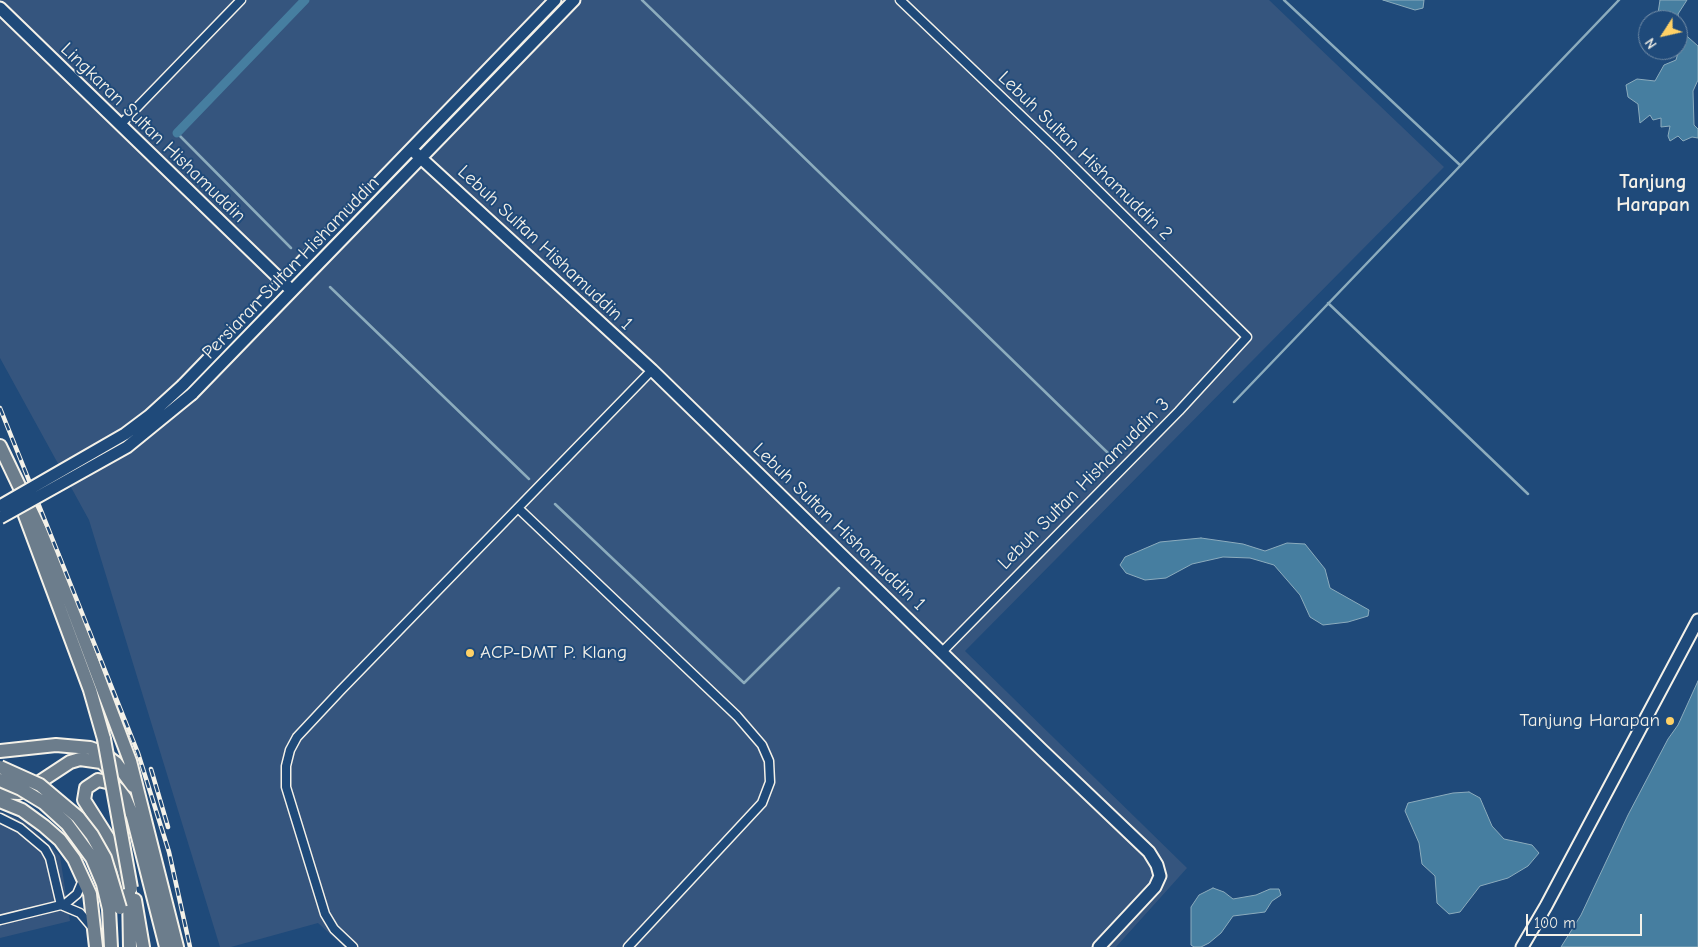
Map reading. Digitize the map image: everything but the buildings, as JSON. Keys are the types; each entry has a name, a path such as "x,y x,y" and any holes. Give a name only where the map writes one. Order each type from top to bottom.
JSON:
{"main road":[{"path":"0,446 52,557 130,761 138,813 166,947"},
{"path":"0,451 90,690 104,739 143,947"},
{"path":"0,751 66,745 96,750 112,759 125,773 177,947"},
{"path":"0,792 24,791 70,762 90,759 106,765 116,775 138,813"},
{"path":"0,766 40,785 78,817 92,835 105,858 122,947"},
{"path":"0,780 39,800 67,824 95,864 115,909 111,947"},
{"path":"130,947 127,880 115,849 85,804 83,795 86,788 98,780 111,784 138,813"},
{"path":"0,801 22,810 52,832 67,848 80,870 91,900 96,942"},
{"path":"132,888 135,947"}],"street":[{"path":"121,124 241,0"},
{"name":"Persiaran Sultan Hishamuddin","path":"0,506 125,434 183,384 555,0"},
{"name":"Persiaran Sultan Hishamuddin","path":"0,518 127,447 160,423 192,394 292,292 574,0"},
{"name":"Lebuh Sultan Hishamuddin 2","path":"900,0 1055,148 1247,337"},
{"name":"Lingkaran Sultan Hishamuddin","path":"0,8 28,38 121,124 292,292"},
{"name":"Lebuh Sultan Hishamuddin 1","path":"411,149 652,370 1149,852 1157,865 1160,876 1156,887 1099,947"},
{"name":"Lebuh Sultan Hishamuddin 3","path":"942,652 1179,411 1247,337"},
{"path":"353,947 334,929 325,914 286,787 286,766 290,750 303,730 652,370"},
{"path":"518,508 737,716 762,745 769,761 770,782 762,803 628,947"},
{"path":"1522,947 1546,906 1698,620"},
{"path":"0,818 20,828 45,849 50,858 61,906"},
{"path":"0,920 61,906 74,898 83,882 80,870"},
{"path":"61,906 75,910 85,917 91,925 96,942"}],"shaded area":[{"path":"0,0 1269,0 1444,167 965,651 1187,868 1116,947 344,947 318,923 231,947 220,947 89,520 0,358"},
{"path":"1383,0 1424,0 1423,8 1415,10"},
{"path":"1660,0 1687,0 1681,10 1658,10"},
{"path":"1688,37 1698,46 1698,80 1693,91 1694,125 1698,129 1698,138 1692,137 1683,141 1678,136 1670,141 1668,136 1670,126 1661,127 1661,118 1653,120 1650,115 1640,123 1638,104 1628,97 1626,85 1637,79 1655,81 1664,65 1676,60 1688,60"},
{"path":"1201,538 1243,544 1265,551 1287,543 1305,544 1325,569 1330,588 1369,610 1368,616 1348,622 1323,625 1310,617 1300,595 1274,565 1250,558 1223,557 1192,564 1166,578 1145,580 1126,573 1120,565 1125,557 1160,542"},
{"path":"1698,681 1698,947 1561,947 1581,915 1628,815 1668,739 1678,725"},
{"path":"1469,792 1480,798 1492,826 1504,839 1532,845 1539,853 1528,866 1508,878 1480,886 1460,912 1449,914 1437,903 1435,876 1422,864 1419,843 1405,811 1408,803 1453,793"},
{"path":"0,811 27,823 60,856 70,921 0,938"},
{"path":"1213,888 1224,892 1233,899 1256,895 1270,889 1279,889 1281,895 1272,901 1265,912 1233,916 1221,933 1209,943 1201,947 1194,947 1191,945 1191,907 1199,895"}],"waterway":[{"path":"177,133 305,0"},
{"path":"642,0 1109,454"},
{"path":"1284,0 1460,165"},
{"path":"1234,402 1619,0"},
{"path":"177,133 291,248"},
{"path":"330,287 529,479"},
{"path":"1328,303 1528,494"},
{"path":"555,504 744,683 839,588"}],"railway":[{"path":"0,408 138,753 169,852 190,947"},
{"path":"151,769 168,827"}],"place":[{"name":"ACP-DMT P. Klang","path":"470,653"},
{"name":"Tanjung Harapan","path":"1670,721"}],"district":[{"name":"Tanjung Harapan","path":"1653,194"}]}
